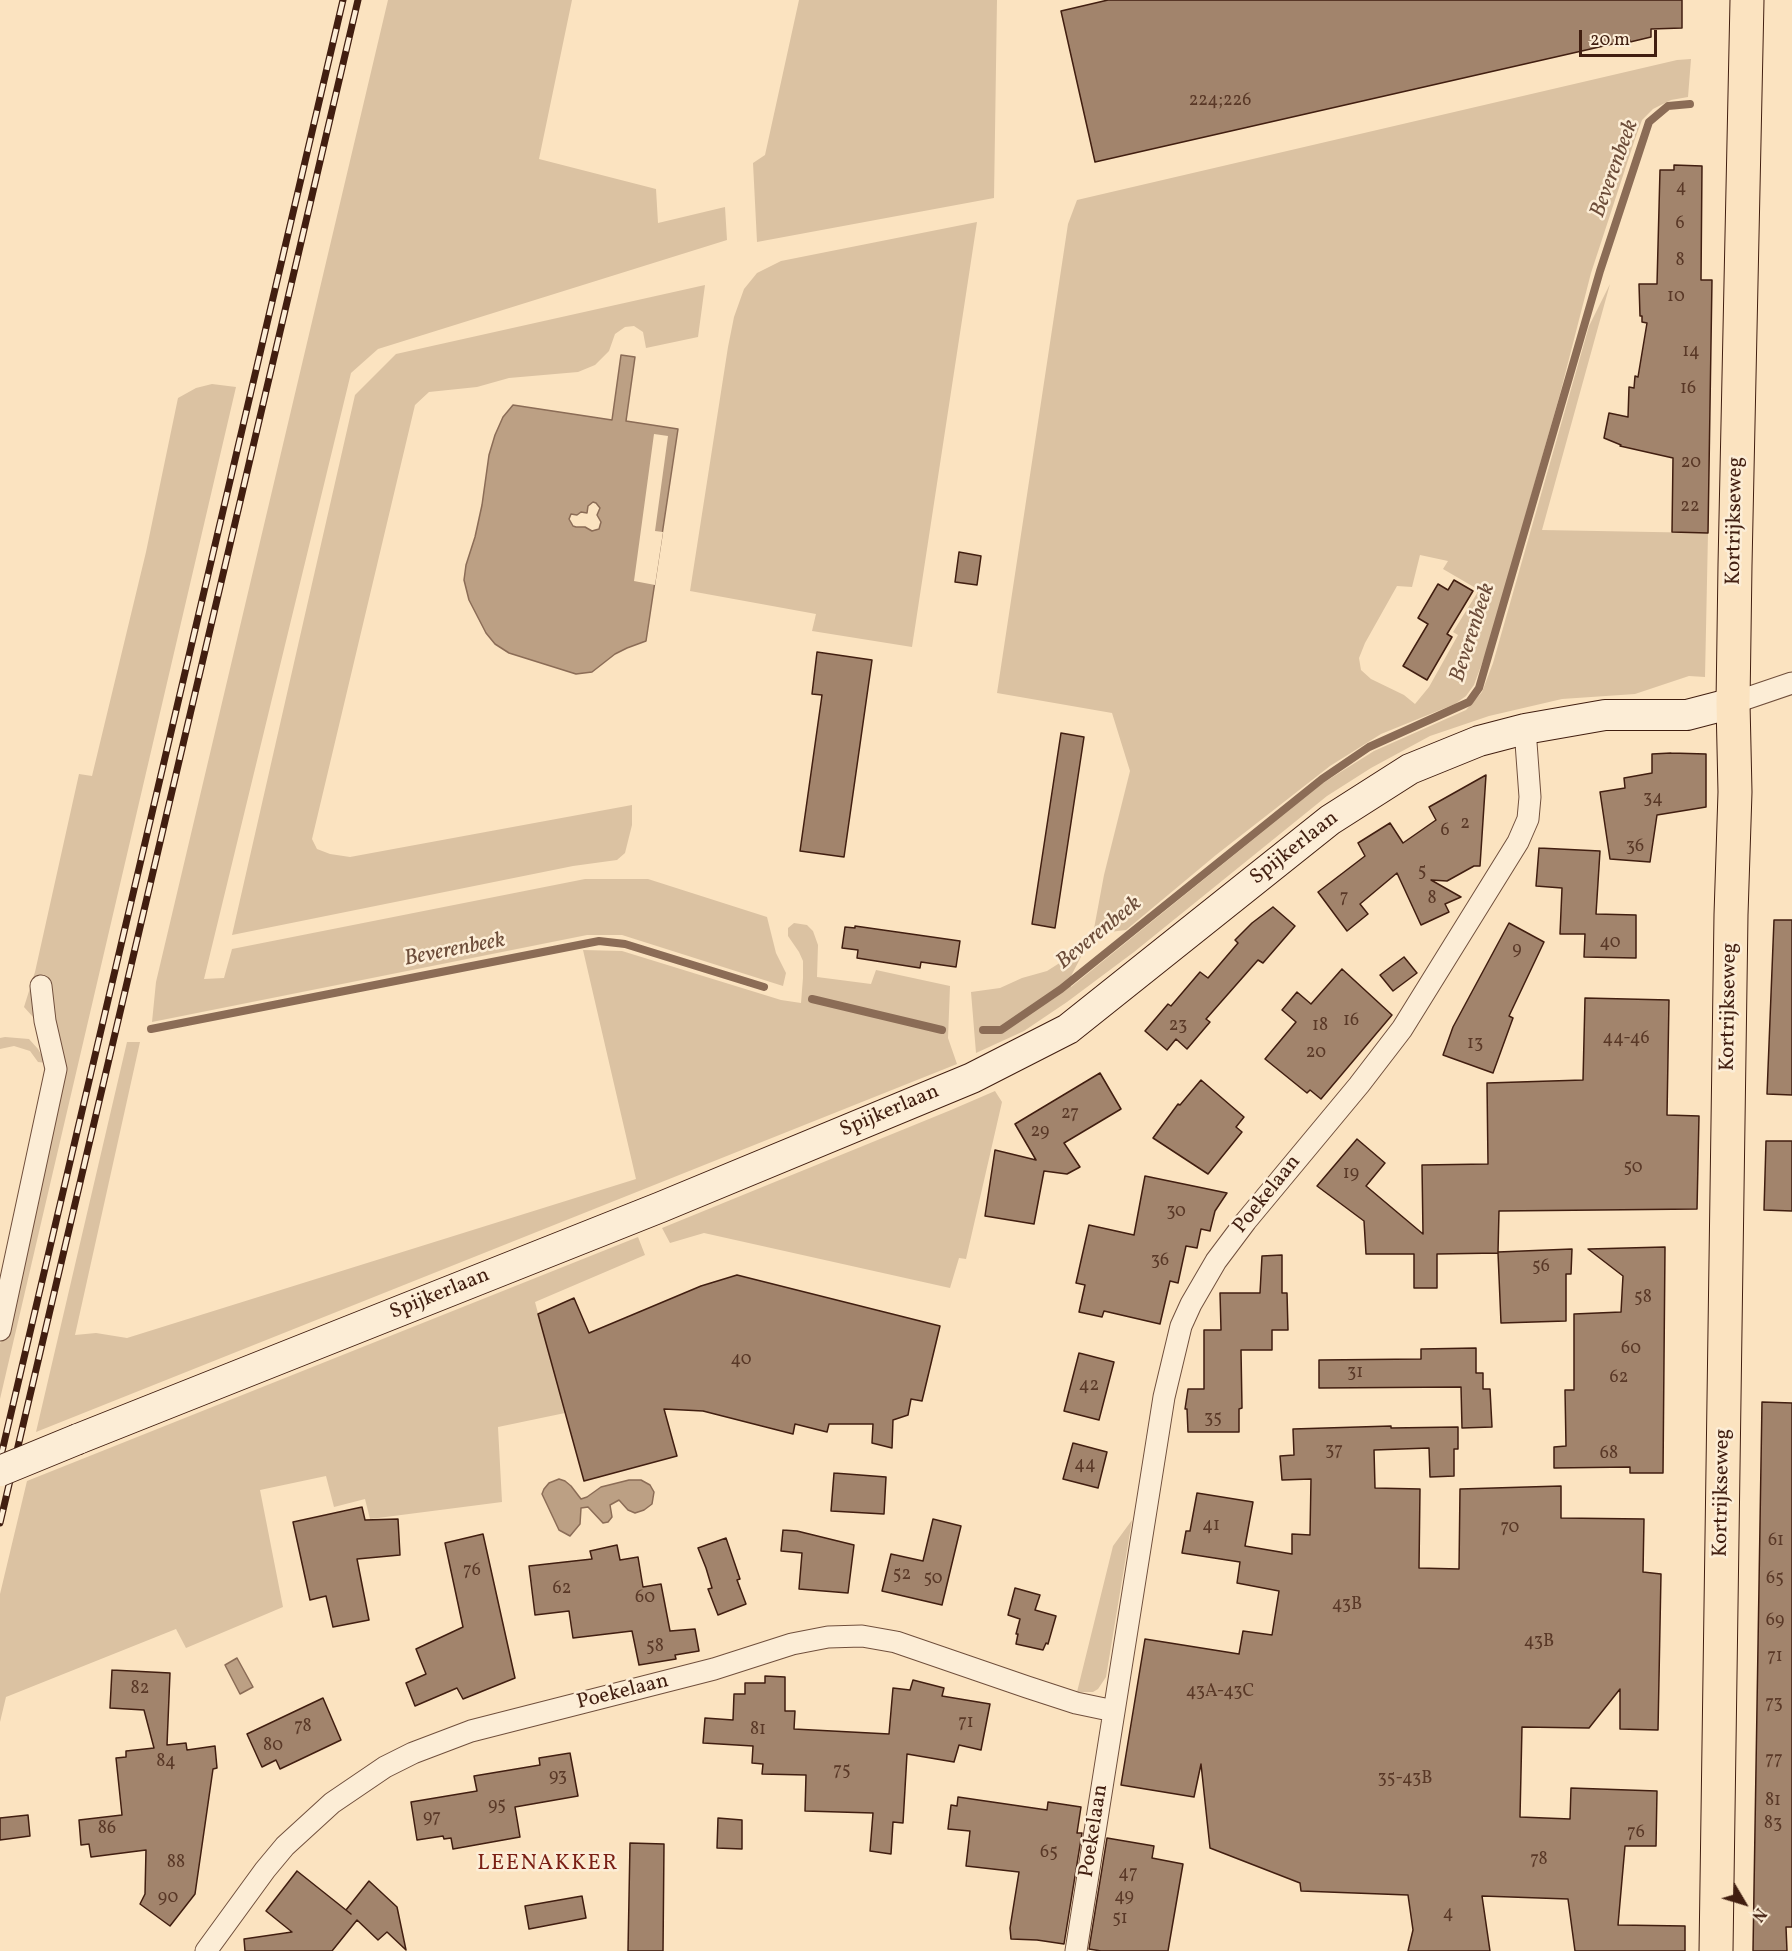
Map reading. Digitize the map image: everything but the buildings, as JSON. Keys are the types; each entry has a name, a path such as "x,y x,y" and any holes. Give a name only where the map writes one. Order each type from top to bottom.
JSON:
{"main road":[{"name":"Kortrijkseweg","path":"1716,1951 1735,792 1732,703 1747,0"}],"street":[{"path":"1732,703 1792,683"},
{"name":"Spijkerlaan","path":"0,1471 672,1202 972,1078 1068,1029 1330,820 1410,769 1479,741 1525,729 1605,715 1687,715 1732,703"},
{"name":"Poekelaan","path":"1076,1951 1164,1397 1181,1326 1191,1304 1222,1253 1402,1029 1518,842 1528,819 1530,797 1525,729"},
{"path":"0,1330 56,1069 45,1021 41,986"},
{"name":"Poekelaan","path":"206,1951 285,1846 332,1803 385,1767 413,1753 471,1731 714,1669 792,1644 828,1637 862,1636 896,1642 1027,1688 1076,1703 1113,1711"}],"shaded area":[{"path":"388,0 572,0 539,159 656,189 658,223 725,207 727,240 378,349 351,373 204,979 224,978 232,949 585,879 648,879 767,917 776,953 786,973 783,986 622,935 587,935 152,1022 156,982"},
{"path":"799,0 997,0 994,198 757,242 753,163 765,155"},
{"path":"1691,59 1688,97 1671,100 1653,109 1642,120 1635,139 1591,273 1560,394 1489,644 1474,685 1466,696 1455,704 1381,734 1330,766 1216,855 1126,930 1093,934 1104,875 1130,771 1112,713 997,693 1068,224 1077,200 1677,60","holes":["1420,555 1448,561 1443,569 1479,590 1453,632 1458,635 1429,687 1415,704 1404,695 1371,679 1361,670 1359,658 1397,586 1412,587"]},
{"path":"977,222 912,647 812,631 816,614 690,591 728,347 734,317 744,289 757,273 781,261"},
{"path":"1610,284 1542,530 1708,533 1705,677 1689,676 1635,694 1562,699 1489,716 1430,736 1371,768 1327,796 1134,952 1067,1002 1024,1031 976,1053 971,992 1000,988 1022,978 1047,971 1069,957 1093,934 1071,976 1071,987 1323,783 1374,751 1466,710 1482,692 1493,663 1589,326"},
{"path":"705,285 698,337 646,348 643,332 634,326 625,327 615,334 609,351 595,365 578,372 509,378 477,387 429,392 415,405 312,839 317,849 350,857 632,805 632,825 625,853 617,860 573,866 232,935 355,395 396,354"},
{"path":"621,355 635,357 626,421 678,429 646,641 615,654 592,672 576,674 509,653 495,644 486,633 469,600 464,580 466,565 482,505 489,455 503,417 513,405 612,420","holes":["593,502 600,508 597,515 601,522 599,529 592,531 585,527 573,526 569,519 571,514 587,513 588,506"]},
{"path":"212,384 236,387 0,1399 0,1344 51,1134 50,1036 24,1007 35,972 79,774 92,776 146,552 178,398 196,388"},
{"path":"794,923 807,925 813,931 818,945 817,977 871,984 876,970 950,986 948,1038 957,1064 36,1432 127,1042 140,1042 75,1335 96,1333 127,1338 636,1179 583,950 622,951 781,1000 801,1003 803,961 788,936 788,928"},
{"path":"0,1038 29,1039 46,1063 38,1062 30,1051 14,1046 0,1049"},
{"path":"995,1091 1002,1102 966,1259 959,1258 950,1288 704,1233 670,1243 662,1228 951,1110"},
{"path":"638,1237 645,1255 535,1302 565,1413 498,1427 502,1502 370,1519 365,1499 334,1507 326,1476 260,1490 283,1607 186,1648 176,1629 6,1697 0,1722 0,1594 27,1481"},
{"path":"559,1479 571,1486 581,1499 601,1487 629,1480 641,1480 650,1485 654,1492 652,1504 635,1513 628,1510 619,1500 610,1505 612,1517 608,1522 603,1523 588,1507 581,1508 580,1524 570,1536 559,1530 542,1494 549,1483"},
{"path":"1132,1520 1106,1677 1098,1689 1093,1692 1077,1692 1113,1546"},
{"path":"237,1658 253,1687 240,1694 225,1665"}],"pier":[{"path":"654,434 668,436 655,531 663,532 655,585 634,581"}],"waterway":[{"name":"Beverenbeek","path":"983,1030 1001,1030 1061,989 1322,779 1369,747 1469,702 1479,688 1600,271 1649,122 1668,106 1690,104"},
{"name":"Beverenbeek","path":"151,1029 599,941 625,944 764,987"},
{"name":"Beverenbeek","path":"812,999 942,1030"}],"railway":[{"path":"0,1460 343,0"},
{"path":"0,1523 358,0"}],"district":[{"name":"LEENAKKER","path":"548,1865"}]}
